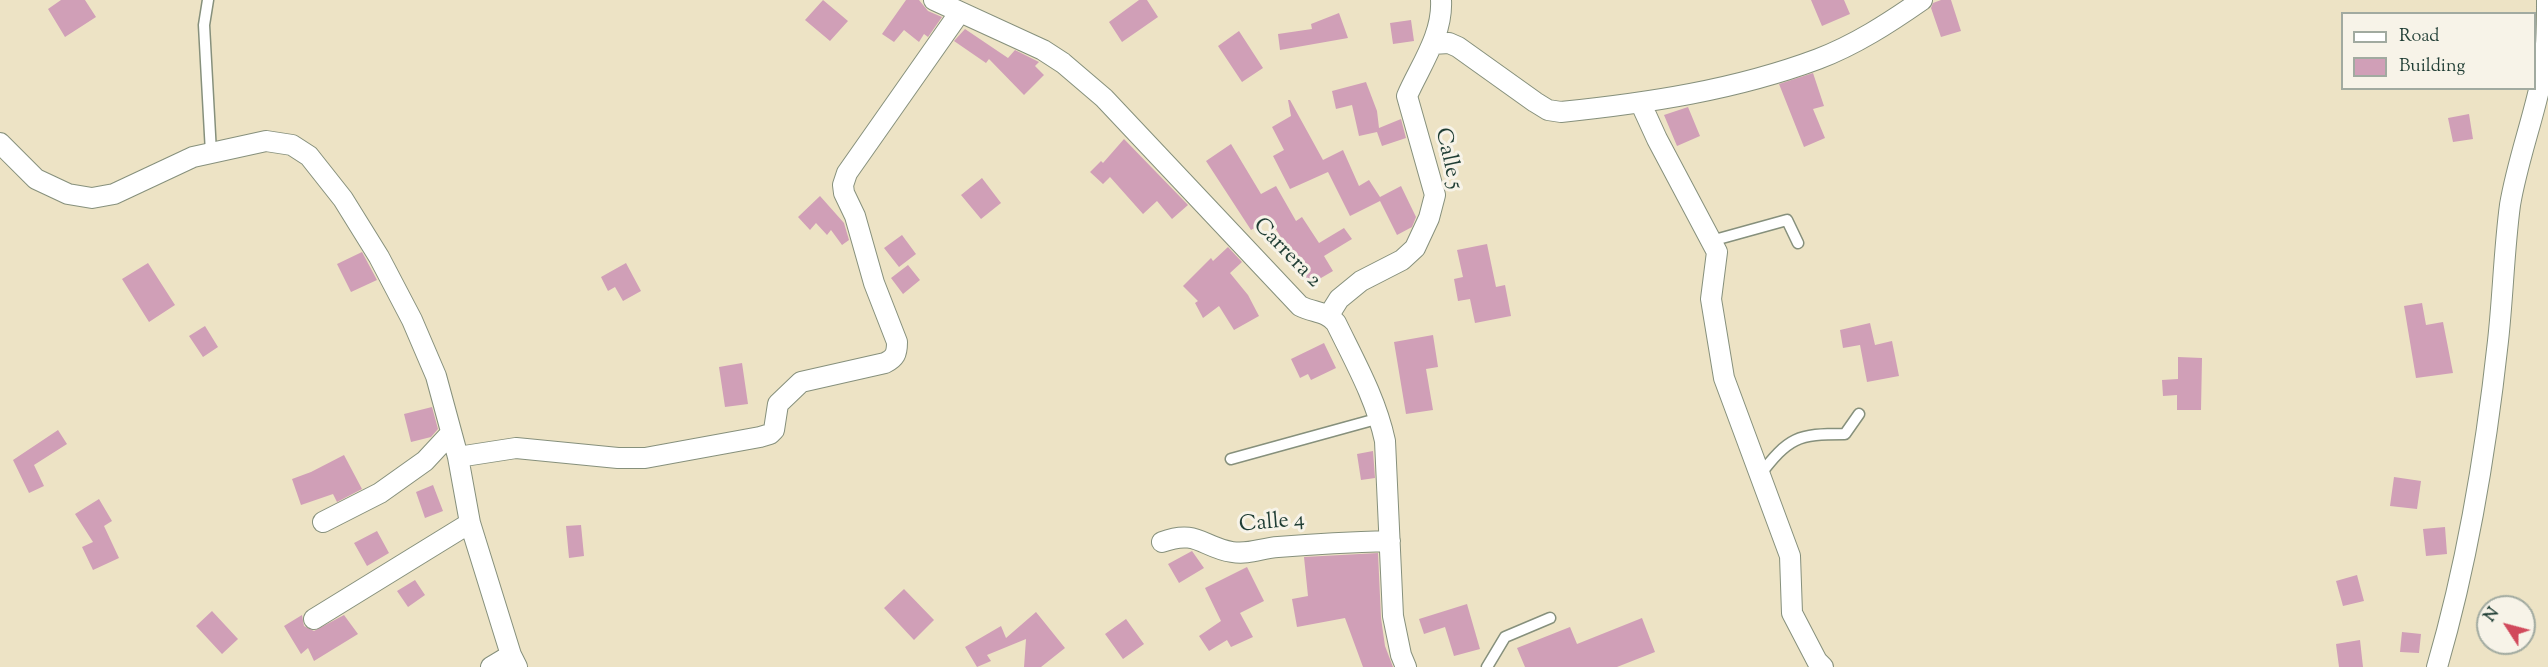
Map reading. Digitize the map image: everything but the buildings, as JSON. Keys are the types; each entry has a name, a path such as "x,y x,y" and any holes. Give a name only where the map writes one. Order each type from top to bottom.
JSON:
{"street":[{"name":"Carrera 2","path":"933,0 1043,50 1063,63 1104,98 1300,306 1309,311 1329,315 1336,323 1371,393 1385,441 1393,616 1401,655 1406,667"},
{"name":"Calle 5","path":"1329,315 1339,299 1361,281 1402,260 1415,248 1429,218 1435,195 1407,96 1432,44 1442,14 1441,0"},
{"path":"1432,44 1449,43 1458,47 1548,110 1561,112 1641,104 1692,95 1819,58 1892,21 1922,0"},
{"path":"2438,667 2454,610 2476,496 2498,342 2511,205 2518,163 2541,80 2547,39 2547,0"},
{"path":"458,457 516,448 608,457 645,458 760,437 774,430 778,404 801,382 885,363 893,359 897,352 897,342 874,283 862,236 844,192 843,184 847,173 960,12"},
{"path":"1641,104 1717,252 1710,299 1724,378 1790,556 1792,613 1817,661 1823,667"},
{"path":"0,143 36,179 68,194 92,198 114,194 193,157 266,141 292,145 309,156 355,218 379,257 412,320 436,376 458,457 470,523 514,661 491,667"},
{"path":"323,522 380,493 425,461 451,433"},
{"path":"314,619 470,523"},
{"name":"Calle 4","path":"1161,542 1175,537 1194,537 1229,551 1247,554 1266,548 1390,541"}],"lane":[{"path":"208,0 204,25 211,153"},
{"path":"1711,242 1788,220 1798,243"},
{"path":"1759,476 1779,449 1809,434 1845,434 1859,414"},
{"path":"1231,459 1380,418"},
{"path":"1487,667 1505,637 1550,618"}]}
